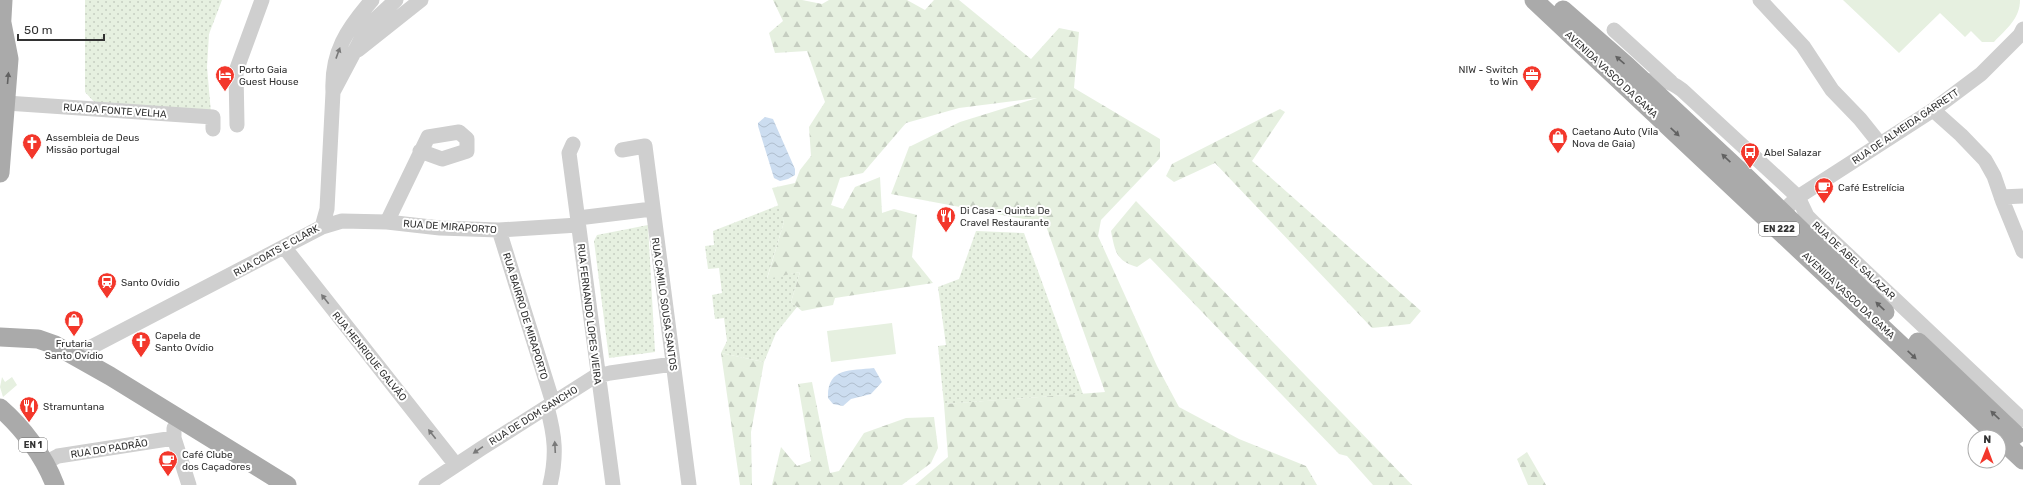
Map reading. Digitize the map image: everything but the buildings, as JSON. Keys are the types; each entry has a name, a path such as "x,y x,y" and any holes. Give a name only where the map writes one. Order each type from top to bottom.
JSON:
{"main road":[{"path":"0,44 4,0"},
{"name":"AVENIDA VASCO DA GAMA","path":"1534,0 1714,169 1781,218 1873,300 2023,441"},
{"name":"AVENIDA VASCO DA GAMA","path":"1553,0 1644,81 2023,460"},
{"path":"0,173 9,59 2,23"},
{"path":"0,337 38,339 56,345 287,485"},
{"name":"EN 1","path":"0,408 27,437 45,463 55,485"}],"street":[{"path":"237,125 236,72 262,0"},
{"path":"334,92 332,78 335,60 342,41 351,24 372,0"},
{"name":"RUA COATS E CLARK","path":"76,356 322,227 326,209 334,92 356,52 368,26 396,0"},
{"path":"356,52 421,0"},
{"path":"1760,0 1803,46 1832,90 1860,119 1880,144"},
{"name":"RUA DE ABEL SALAZAR","path":"1614,30 1798,197 1806,216 2023,420"},
{"name":"RUA DE ALMEIDA GARRETT","path":"1781,218 1798,197 1933,110 1981,74 2020,36 2023,30"},
{"path":"1644,81 1665,80 1671,82"},
{"name":"RUA DA FONTE VELHA","path":"6,103 213,117 213,129"},
{"path":"1933,110 1961,135 1984,160 1994,176 2001,197 2020,237 2023,251"},
{"name":"RUA FERNANDO LOPES VIEIRA","path":"573,144 569,153 613,485"},
{"name":"RUA CAMILO SOUSA SANTOS","path":"622,150 645,146 689,485"},
{"path":"387,222 420,151"},
{"path":"2001,197 2023,196"},
{"name":"RUA DE MIRAPORTO","path":"322,227 342,221 387,222 440,228 498,230 578,222 652,208"},
{"name":"RUA BAIRRO DE MIRAPORTO","path":"498,230 550,405 554,433 555,458 550,485"},
{"name":"RUA HENRIQUE GALVÃO","path":"284,246 456,465"},
{"name":"RUA DE DOM SANCHO","path":"426,485 598,376 673,364"},
{"path":"177,417 174,438 189,485"},
{"name":"RUA DO PADRÃO","path":"45,463 58,456 174,438"}],"green space":[{"path":"85,0 222,0 209,34 207,67 211,113 96,104 85,92"},
{"path":"773,0 802,0 822,4 829,0 907,0 925,10 934,0 959,0 1031,59 1059,28 1079,32 1074,88 1160,139 1160,158 1101,220 1098,236 1157,366 1179,407 1239,439 1306,466 1317,485 915,485 948,457 944,404 1105,392 1045,223 891,194 909,147 960,122 1037,98 959,108 906,123 863,173 840,178 831,205 843,209 855,187 880,177 882,213 894,209 917,215 912,257 933,283 835,298 833,305 802,311 791,302 800,272 767,279 784,222 772,188 795,183 800,170 811,156 809,127 825,102 807,51 775,53 769,33 783,21"},
{"path":"1843,0 2020,0 2018,13 2012,23 1994,42 1982,42 1971,31 1965,37 1940,13 1899,53"},
{"path":"1280,109 1285,112 1252,161 1421,311 1410,324 1372,328 1215,163 1174,182 1166,176 1172,164"},
{"path":"1136,201 1412,485 1373,485 1347,456 1339,454 1150,258 1137,267 1130,265 1121,258 1115,250 1111,231"},
{"path":"779,205 784,222 767,278 800,272 791,302 797,307 776,333 764,362 721,353 727,341 724,318 715,319 712,295 722,293 719,268 708,269 705,246 714,245 713,231"},
{"path":"648,225 655,352 609,358 594,241 597,235"},
{"path":"976,231 1024,233 1083,394 944,404 938,346 946,345 938,287 959,279"},
{"path":"892,323 896,354 831,362 827,331"},
{"path":"721,353 764,362 751,432 752,485 740,485"},
{"path":"2,377 5,382 12,377 17,385 3,397 0,387"},
{"path":"812,382 830,473 839,471 864,433 906,418 934,417 938,448 931,463 902,485 772,485 781,447 797,466 811,461 798,384"},
{"path":"1527,452 1546,485 1528,485 1517,459"}],"water":[{"path":"765,117 773,119 795,169 795,175 788,179 780,181 774,178 758,126 758,123"},
{"path":"874,368 882,382 871,394 851,399 843,406 833,404 828,398 831,381 842,372"}],"place":[{"name":"Porto Gaia Guest House","path":"225,92"},
{"name":"NIW - Switch to Win","path":"1532,92"},
{"name":"Caetano Auto (Vila Nova de Gaia)","path":"1558,154"},
{"name":"Assembleia de Deus Missão portugal","path":"32,160"},
{"name":"Abel Salazar","path":"1750,169"},
{"name":"Café Estrelícia","path":"1824,204"},
{"name":"Di Casa - Quinta De Cravel Restaurante","path":"946,233"},
{"name":"Santo Ovídio","path":"107,299"},
{"name":"Frutaria Santo Ovídio","path":"74,337"},
{"name":"Capela de Santo Ovídio","path":"141,358"},
{"name":"Stramuntana","path":"29,423"},
{"name":"Café Clube dos Caçadores","path":"168,477"}]}
